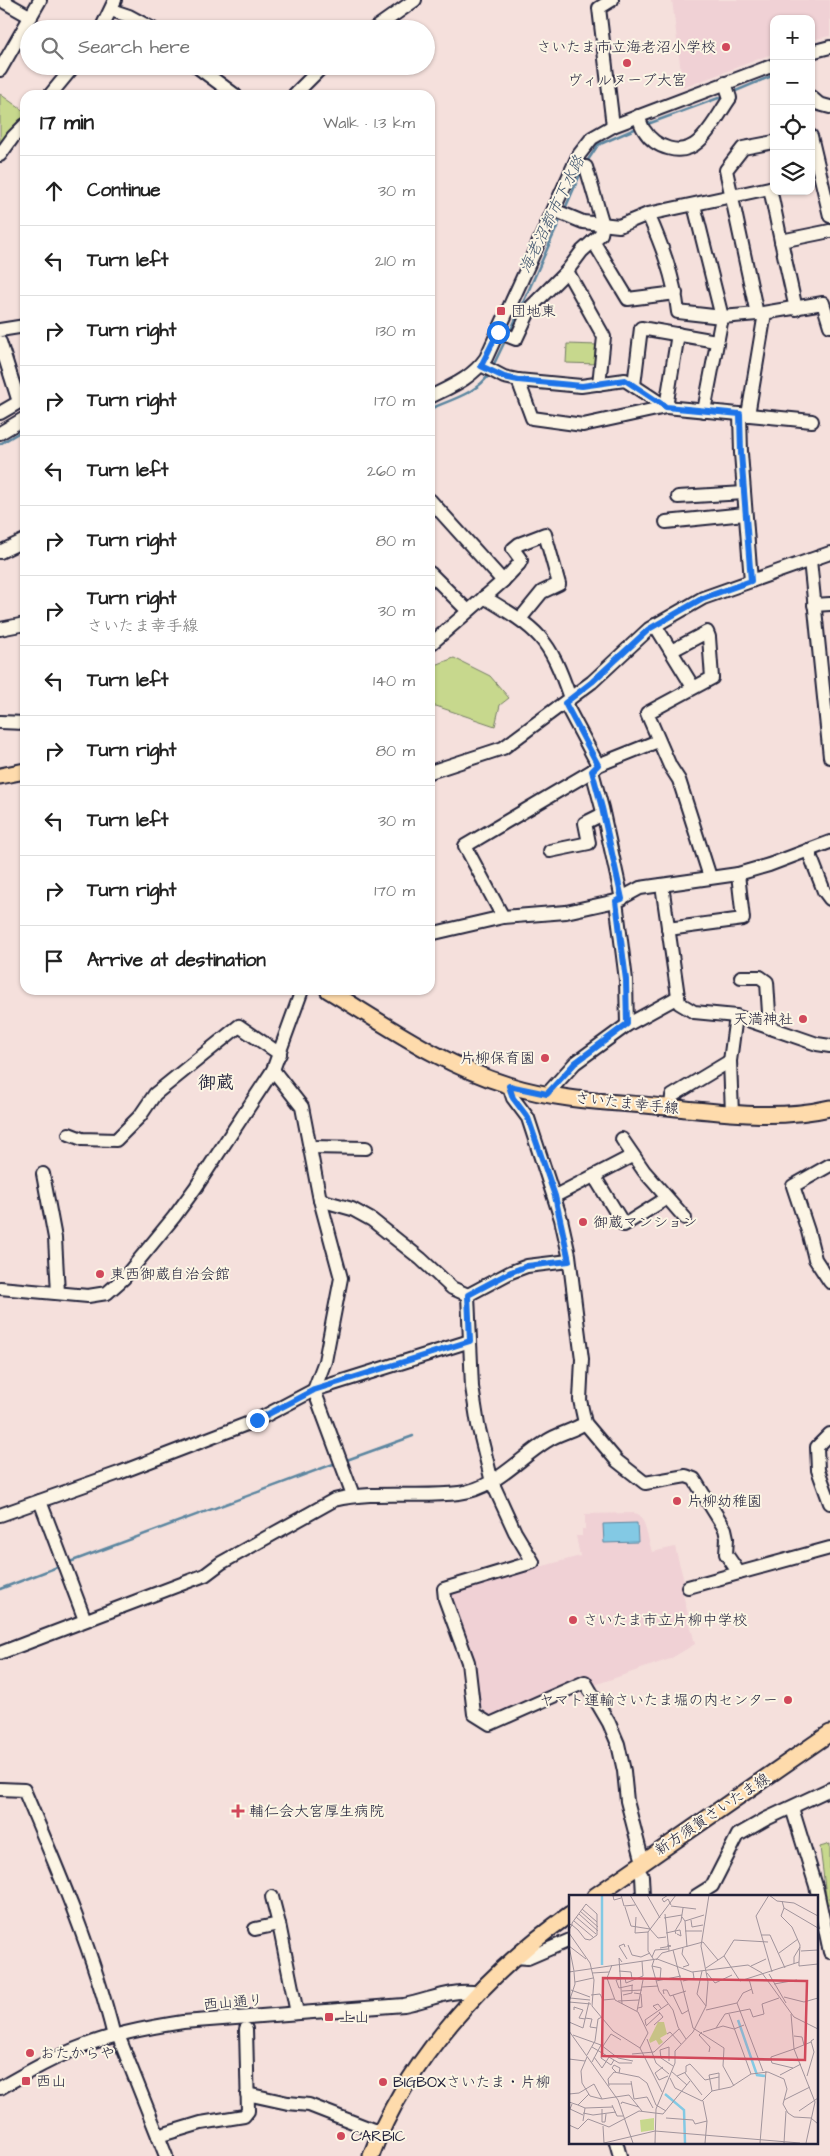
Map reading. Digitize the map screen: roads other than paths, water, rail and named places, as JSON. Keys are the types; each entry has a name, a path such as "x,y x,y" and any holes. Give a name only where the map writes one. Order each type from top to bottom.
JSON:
{"main road":[{"path":"0,776 20,772"},
{"name":"さいたま幸手線","path":"336,995 446,1061 482,1077 509,1086 585,1100 732,1114 787,1114 830,1108"},
{"name":"新方須賀さいたま線","path":"596,1895 830,1733"},
{"path":"375,2154 381,2133 414,2073 450,2026 515,1957 569,1915"}],"street":[{"path":"0,0 31,17"},
{"path":"29,20 40,0"},
{"path":"612,0 599,8 613,126"},
{"path":"387,20 413,1"},
{"path":"106,20 113,5 137,20"},
{"path":"0,70 20,36"},
{"path":"815,51 830,47"},
{"path":"489,369 498,332 578,156 585,146 601,132 613,126 770,66"},
{"path":"54,90 67,75"},
{"path":"208,75 228,90"},
{"path":"299,90 314,75"},
{"path":"638,116 645,132 660,145 671,150 689,148 699,142 730,98 725,83"},
{"path":"815,100 819,104 830,107"},
{"path":"0,155 20,130"},
{"path":"751,581 744,492 744,414 761,314 731,197 726,170 743,148 770,143"},
{"path":"814,150 830,216"},
{"path":"498,332 516,339 531,307 537,299 567,271 582,251 600,234 603,225 586,167"},
{"path":"554,210 582,222 619,226 648,214 770,188"},
{"path":"773,195 796,309"},
{"path":"694,205 722,317 704,411"},
{"path":"648,214 664,252 676,293 678,312 722,317 796,309 826,302 830,326"},
{"path":"781,241 830,231"},
{"path":"593,241 628,299 676,293"},
{"path":"567,271 604,337 599,384"},
{"path":"0,330 20,327"},
{"path":"634,385 642,328 716,341"},
{"path":"666,407 678,334"},
{"path":"0,342 20,402 0,413"},
{"path":"435,394 489,369 518,380 582,386 625,380 666,407"},
{"path":"518,380 532,418 583,425 666,407 812,421"},
{"path":"0,432 20,421"},
{"path":"678,497 744,492"},
{"path":"435,506 503,581"},
{"path":"666,522 745,514"},
{"path":"435,640 520,564 521,560 513,549 518,544 545,534 559,584 542,592 520,619"},
{"path":"0,552 20,542"},
{"path":"435,770 503,748 592,682 655,625 703,598 830,553"},
{"path":"810,560 830,757"},
{"path":"435,578 468,611"},
{"path":"484,598 520,619 541,636 550,648 558,663 568,700 595,768 619,900 626,980 627,1024"},
{"path":"814,605 830,604"},
{"path":"0,629 20,625"},
{"path":"655,625 693,687"},
{"path":"671,651 707,632 712,678 647,713 658,741 679,780 710,877"},
{"path":"0,722 20,723"},
{"path":"503,916 465,846 595,768 658,741"},
{"path":"550,851 589,843 585,823 603,814"},
{"path":"435,933 503,916 566,912 619,900 640,888 738,874 769,865 830,842"},
{"path":"808,850 824,891 830,899"},
{"path":"668,929 742,919 738,874"},
{"path":"662,885 676,998 679,1004 694,1012 736,1016 817,1044 830,1046"},
{"path":"741,977 760,977 767,982 770,1028"},
{"path":"0,1288 88,1296 107,1293 124,1278 196,1187 273,1070 300,995"},
{"path":"547,1094 575,1063 627,1024 676,998"},
{"path":"732,1114 730,1061 736,1016"},
{"path":"70,1134 82,1139 116,1140 140,1116 156,1094 239,1026 280,1054"},
{"path":"670,1107 672,1096 730,1061"},
{"path":"273,1070 302,1108 320,1200 341,1278 325,1361 314,1390 353,1495"},
{"path":"509,1086 513,1098 528,1118 555,1196 569,1261 582,1359 580,1400 584,1423 617,1461 645,1483 686,1476 694,1479 725,1529 727,1538 726,1554 740,1574"},
{"path":"622,1139 632,1156 685,1218"},
{"path":"310,1147 366,1148"},
{"path":"555,1196 632,1156"},
{"path":"830,1165 793,1186 815,1259 830,1282"},
{"path":"44,1174 55,1238 58,1293"},
{"path":"594,1176 624,1225 667,1198"},
{"path":"320,1200 352,1209 372,1220 421,1259 452,1288 468,1295"},
{"path":"468,1295 511,1272 527,1266 569,1261"},
{"path":"468,1295 472,1387 478,1425 492,1482 515,1532 533,1562 444,1589 445,1599 468,1662 474,1714 490,1724 584,1682 609,1723 618,1744 624,1770 627,1801 641,1855 643,1895"},
{"path":"0,1515 119,1473 257,1420 314,1390 470,1341"},
{"path":"0,1653 205,1575 221,1563 334,1500 353,1495 461,1493 492,1482 548,1440 575,1430 584,1423"},
{"path":"830,1434 817,1447 818,1470 830,1503"},
{"path":"40,1501 85,1620"},
{"path":"688,1587 830,1548"},
{"path":"0,1789 24,1790 63,1881 116,2035 166,2156"},
{"path":"698,1895 712,1886 738,1836 766,1819 830,1789"},
{"path":"792,1808 818,1895"},
{"path":"818,1895 830,1952"},
{"path":"272,1897 297,2013"},
{"path":"255,1929 279,1924"},
{"path":"515,1957 528,1958 569,1940"},
{"name":"西山通り","path":"0,2088 62,2055 116,2035 183,2022 404,2005 464,1990 480,1993"},
{"path":"158,2136 201,2123 244,2116 248,2111 246,2029"},
{"path":"247,2094 288,2103 309,2104 381,2133"}],"water":[{"path":"637,1523 638,1542 604,1543 603,1524"}],"waterway":[{"name":"海老沼都市下水路","path":"731,93 770,77"},
{"name":"海老沼都市下水路","path":"645,125 724,96"},
{"name":"海老沼都市下水路","path":"586,163 598,145 637,128"},
{"name":"海老沼都市下水路","path":"564,211 582,170"},
{"name":"海老沼都市下水路","path":"510,332 561,218"},
{"name":"海老沼都市下水路","path":"493,366 506,339"},
{"name":"海老沼都市下水路","path":"435,407 471,391 485,380 490,373"},
{"name":"海老沼都市下水路","path":"0,444 20,432"},
{"path":"344,1461 413,1436"},
{"path":"67,1563 336,1463"},
{"path":"0,1589 60,1566"}],"place":[{"name":"さいたま市立海老沼小学校","path":"726,47"},
{"name":"ヴィルヌーブ大宮","path":"627,63"},
{"name":"団地東","path":"501,311"},
{"name":"天満神社","path":"803,1019"},
{"name":"片柳保育園","path":"545,1058"},
{"name":"御蔵マンション","path":"583,1222"},
{"name":"東西御蔵自治会館","path":"100,1274"},
{"name":"片柳幼稚園","path":"677,1501"},
{"name":"さいたま市立片柳中学校","path":"573,1620"},
{"name":"ヤマト運輸さいたま堀の内センター","path":"788,1700"},
{"name":"輔仁会大宮厚生病院","path":"238,1811"},
{"name":"上山","path":"329,2017"},
{"name":"おたからや","path":"30,2053"},
{"name":"西山","path":"26,2081"},
{"name":"BIGBOXさいたま・片柳","path":"383,2082"},
{"name":"CARBIC","path":"341,2136"}],"district":[{"name":"御蔵","path":"216,1082"}]}
